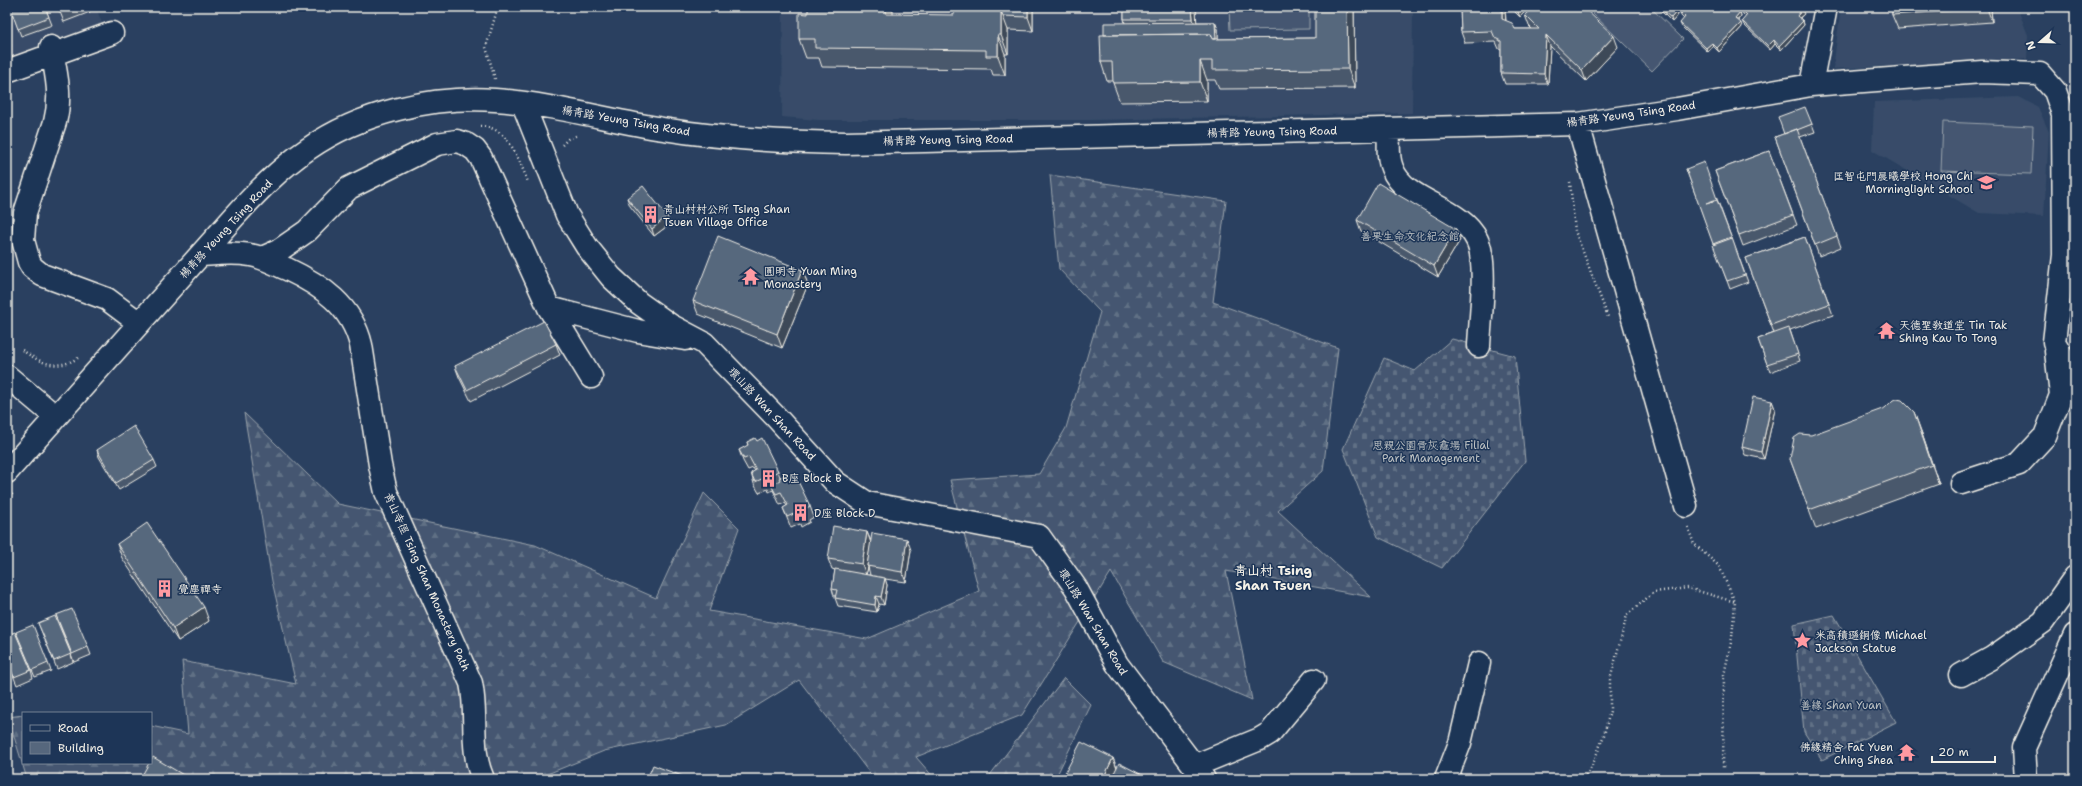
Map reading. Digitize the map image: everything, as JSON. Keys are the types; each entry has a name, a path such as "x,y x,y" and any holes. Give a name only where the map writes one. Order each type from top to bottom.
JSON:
{"street":[{"path":"1811,85 1826,7"},
{"path":"7,70 52,51 112,33"},
{"path":"52,51 58,81 58,107 55,122 25,213 22,232 26,255 32,267 42,275 107,299 140,323"},
{"name":"楊青路 Yeung Tsing Road","path":"12,480 56,417 252,198 282,170 309,148 345,129 400,109 445,101 478,100 523,104 666,129 756,140 846,143 1578,124 1676,109 1811,85 1982,72 2040,74 2055,91 2063,114 2069,179"},
{"name":"環山路 Wan Shan Road","path":"523,104 551,180 567,215 587,247 611,277 639,303 670,325 704,343 776,417 835,482 867,503 1039,536 1076,588 1117,664 1199,772"},
{"path":"1578,124 1686,506"},
{"path":"1389,129 1389,158 1398,179 1406,187 1461,220 1470,229 1477,240 1481,253 1482,266 1478,346"},
{"path":"262,258 278,251 307,231 349,188 437,144 457,141 466,144 475,150 481,158 549,308 591,377"},
{"path":"1961,483 2019,464 2046,436 2061,395 2054,342 2064,255 2069,179"},
{"name":"青山寺徑 Tsing Shan Monastery Path","path":"200,255 239,254 262,258 296,273 322,289 345,309 357,330 386,492 468,673 474,705 475,749 483,779"},
{"path":"549,308 638,331 704,343"},
{"path":"2054,342 2075,377"},
{"path":"7,376 56,417"},
{"path":"1961,675 1992,658 2043,622 2075,577"},
{"path":"2026,779 2024,748 2075,635"},
{"path":"1446,779 1460,743 1479,663"},
{"path":"1199,772 1270,733 1314,680"}],"path":[{"path":"497,83 486,47 498,7"},
{"path":"476,126 483,126 504,135 516,154 531,188"},
{"path":"559,148 568,139 580,134"},
{"path":"7,500 12,480"},
{"path":"1584,779 1593,764 1604,735 1610,711 1610,680 1627,615 1654,592 1688,588 1735,602"}],"shaded area":[{"path":"7,7 96,7 104,29 7,64"},
{"path":"783,7 1413,7 1412,113 1091,120 818,120 782,117"},
{"path":"1841,7 2017,7 2028,35 2027,59 1833,69"},
{"name":"匡智屯門晨曦學校 Hong Chi Morninglight School","path":"2018,97 2038,107 2049,132 2044,216 1979,213 1872,150 1874,102"}],"green space":[{"path":"1229,7 1309,7 1309,29 1230,30"},
{"path":"1599,7 1650,7 1683,39 1652,71 1593,14"},
{"path":"1943,122 2033,126 2031,174 1941,171"},
{"path":"1050,175 1226,201 1213,302 1338,348 1323,471 1278,511 1371,597 1226,571 1252,700 1163,662 1111,572 1022,715 916,757 935,779 874,779 799,680 726,725 604,751 535,779 27,779 22,764 152,764 152,726 188,734 182,661 296,684 272,581 244,413 338,504 535,545 656,598 704,493 739,528 709,611 867,639 979,591 950,480 1039,474 1066,428 1100,312 1059,269"},
{"name":"思親公園骨灰龕場 Filial Park Management","path":"1452,339 1515,356 1525,461 1442,568 1378,537 1343,449 1384,358 1415,371"},
{"name":"善緣 Shan Yuan","path":"1834,615 1896,722 1822,760 1804,732 1794,624"},
{"path":"1064,678 1091,705 1055,779 987,779"},
{"path":"22,715 22,763 8,717"}],"building":[{"path":"10,7 45,7 49,17 18,29"},
{"path":"58,7 71,7 60,11"},
{"path":"808,7 886,7 886,14 954,15 954,10 1001,11 1001,35 998,35 998,56 986,56 986,50 815,48 815,39 799,39 799,13 808,14"},
{"path":"956,7 1028,7 1028,17 1003,16 1001,11 955,10"},
{"path":"1124,7 1192,7 1193,19 1124,19"},
{"path":"1315,7 1347,7 1348,69 1212,70 1212,61 1200,61 1200,82 1113,83 1112,62 1101,62 1100,35 1211,34 1212,39 1315,38"},
{"path":"1460,7 1502,7 1502,19 1512,23 1515,29 1539,29 1525,15 1532,7 1583,7 1614,36 1582,70 1546,35 1544,74 1501,73 1501,41 1495,38 1492,31 1461,32"},
{"path":"1659,7 1673,7 1677,11 1671,18"},
{"path":"1685,7 1735,7 1740,12 1735,18 1741,23 1717,48 1712,43 1706,48 1680,23 1685,17 1680,12"},
{"path":"1745,7 1799,7 1802,10 1797,16 1803,21 1779,46 1774,40 1768,46 1742,21 1747,15 1742,10"},
{"path":"1892,7 1987,7 1987,8 1892,15"},
{"path":"1215,22 1216,39 1213,39 1211,34 1104,35 1104,23"},
{"path":"1805,107 1812,124 1784,134 1778,117"},
{"path":"1797,129 1837,236 1815,245 1775,137"},
{"path":"1769,151 1793,215 1739,235 1715,171"},
{"path":"1704,162 1717,199 1706,203 1717,200 1731,237 1713,244 1686,169"},
{"name":"善果生命文化紀念館","path":"1378,183 1456,229 1434,266 1357,220"},
{"name":"青山村村公所 Tsing Shan Tsuen Village Office","path":"643,186 667,216 652,229 627,198"},
{"path":"718,236 802,270 777,334 693,301"},
{"path":"1805,237 1829,304 1771,325 1746,258"},
{"path":"1732,238 1745,275 1727,281 1713,245"},
{"path":"544,321 556,344 467,390 455,366"},
{"path":"1789,328 1798,354 1767,364 1758,339"},
{"path":"1753,397 1772,401 1761,452 1742,447"},
{"path":"1893,400 1902,400 1914,412 1932,465 1809,510 1790,459 1794,438 1800,434 1811,435 1885,408"},
{"path":"134,426 154,460 116,483 97,450"},
{"path":"755,438 757,441 762,438 778,471 773,474 774,477 765,481 764,478 755,482 751,473 756,470 749,457 744,459 739,450 748,445 747,442"},
{"path":"794,473 810,506 805,509 806,512 797,516 796,513 787,517 783,508 788,505 781,492 776,494 771,485 780,480 779,478 787,474 789,476"},
{"name":"覺塵禪寺","path":"147,523 204,607 173,628 117,544"},
{"path":"833,526 867,532 862,564 828,559"},
{"path":"872,533 907,539 902,572 867,566"},
{"path":"835,569 885,578 881,597 876,596 875,605 835,598 837,590 832,589"},
{"path":"72,609 88,647 72,654 56,615"},
{"path":"55,616 71,654 54,661 38,623"},
{"path":"33,625 48,663 32,670 16,632"},
{"path":"15,632 31,670 14,677 7,660 7,635"},
{"path":"1081,742 1113,758 1103,779 1072,779 1064,775"},
{"path":"153,757 190,779 140,779 148,764 152,764"},
{"path":"1119,763 1150,779 1111,779"},
{"path":"653,765 682,776 681,779 647,779"}],"place":[{"name":"匡智屯門晨曦學校 Hong Chi Morninglight School","path":"1986,182"},
{"name":"青山村村公所 Tsing Shan Tsuen Village Office","path":"650,215"},
{"name":"圓明寺 Yuan Ming Monastery","path":"751,277"},
{"name":"天德聖教道堂 Tin Tak Shing Kau To Tong","path":"1886,331"},
{"name":"B座 Block B","path":"769,478"},
{"name":"D座 Block D","path":"801,513"},
{"name":"覺塵禪寺","path":"165,589"},
{"name":"米高積遜銅像 Michael Jackson Statue","path":"1802,641"},
{"name":"佛緣精舍 Fat Yuen Ching Shea","path":"1906,753"}],"district":[{"name":"青山村 Tsing Shan Tsuen","path":"1273,578"}]}
